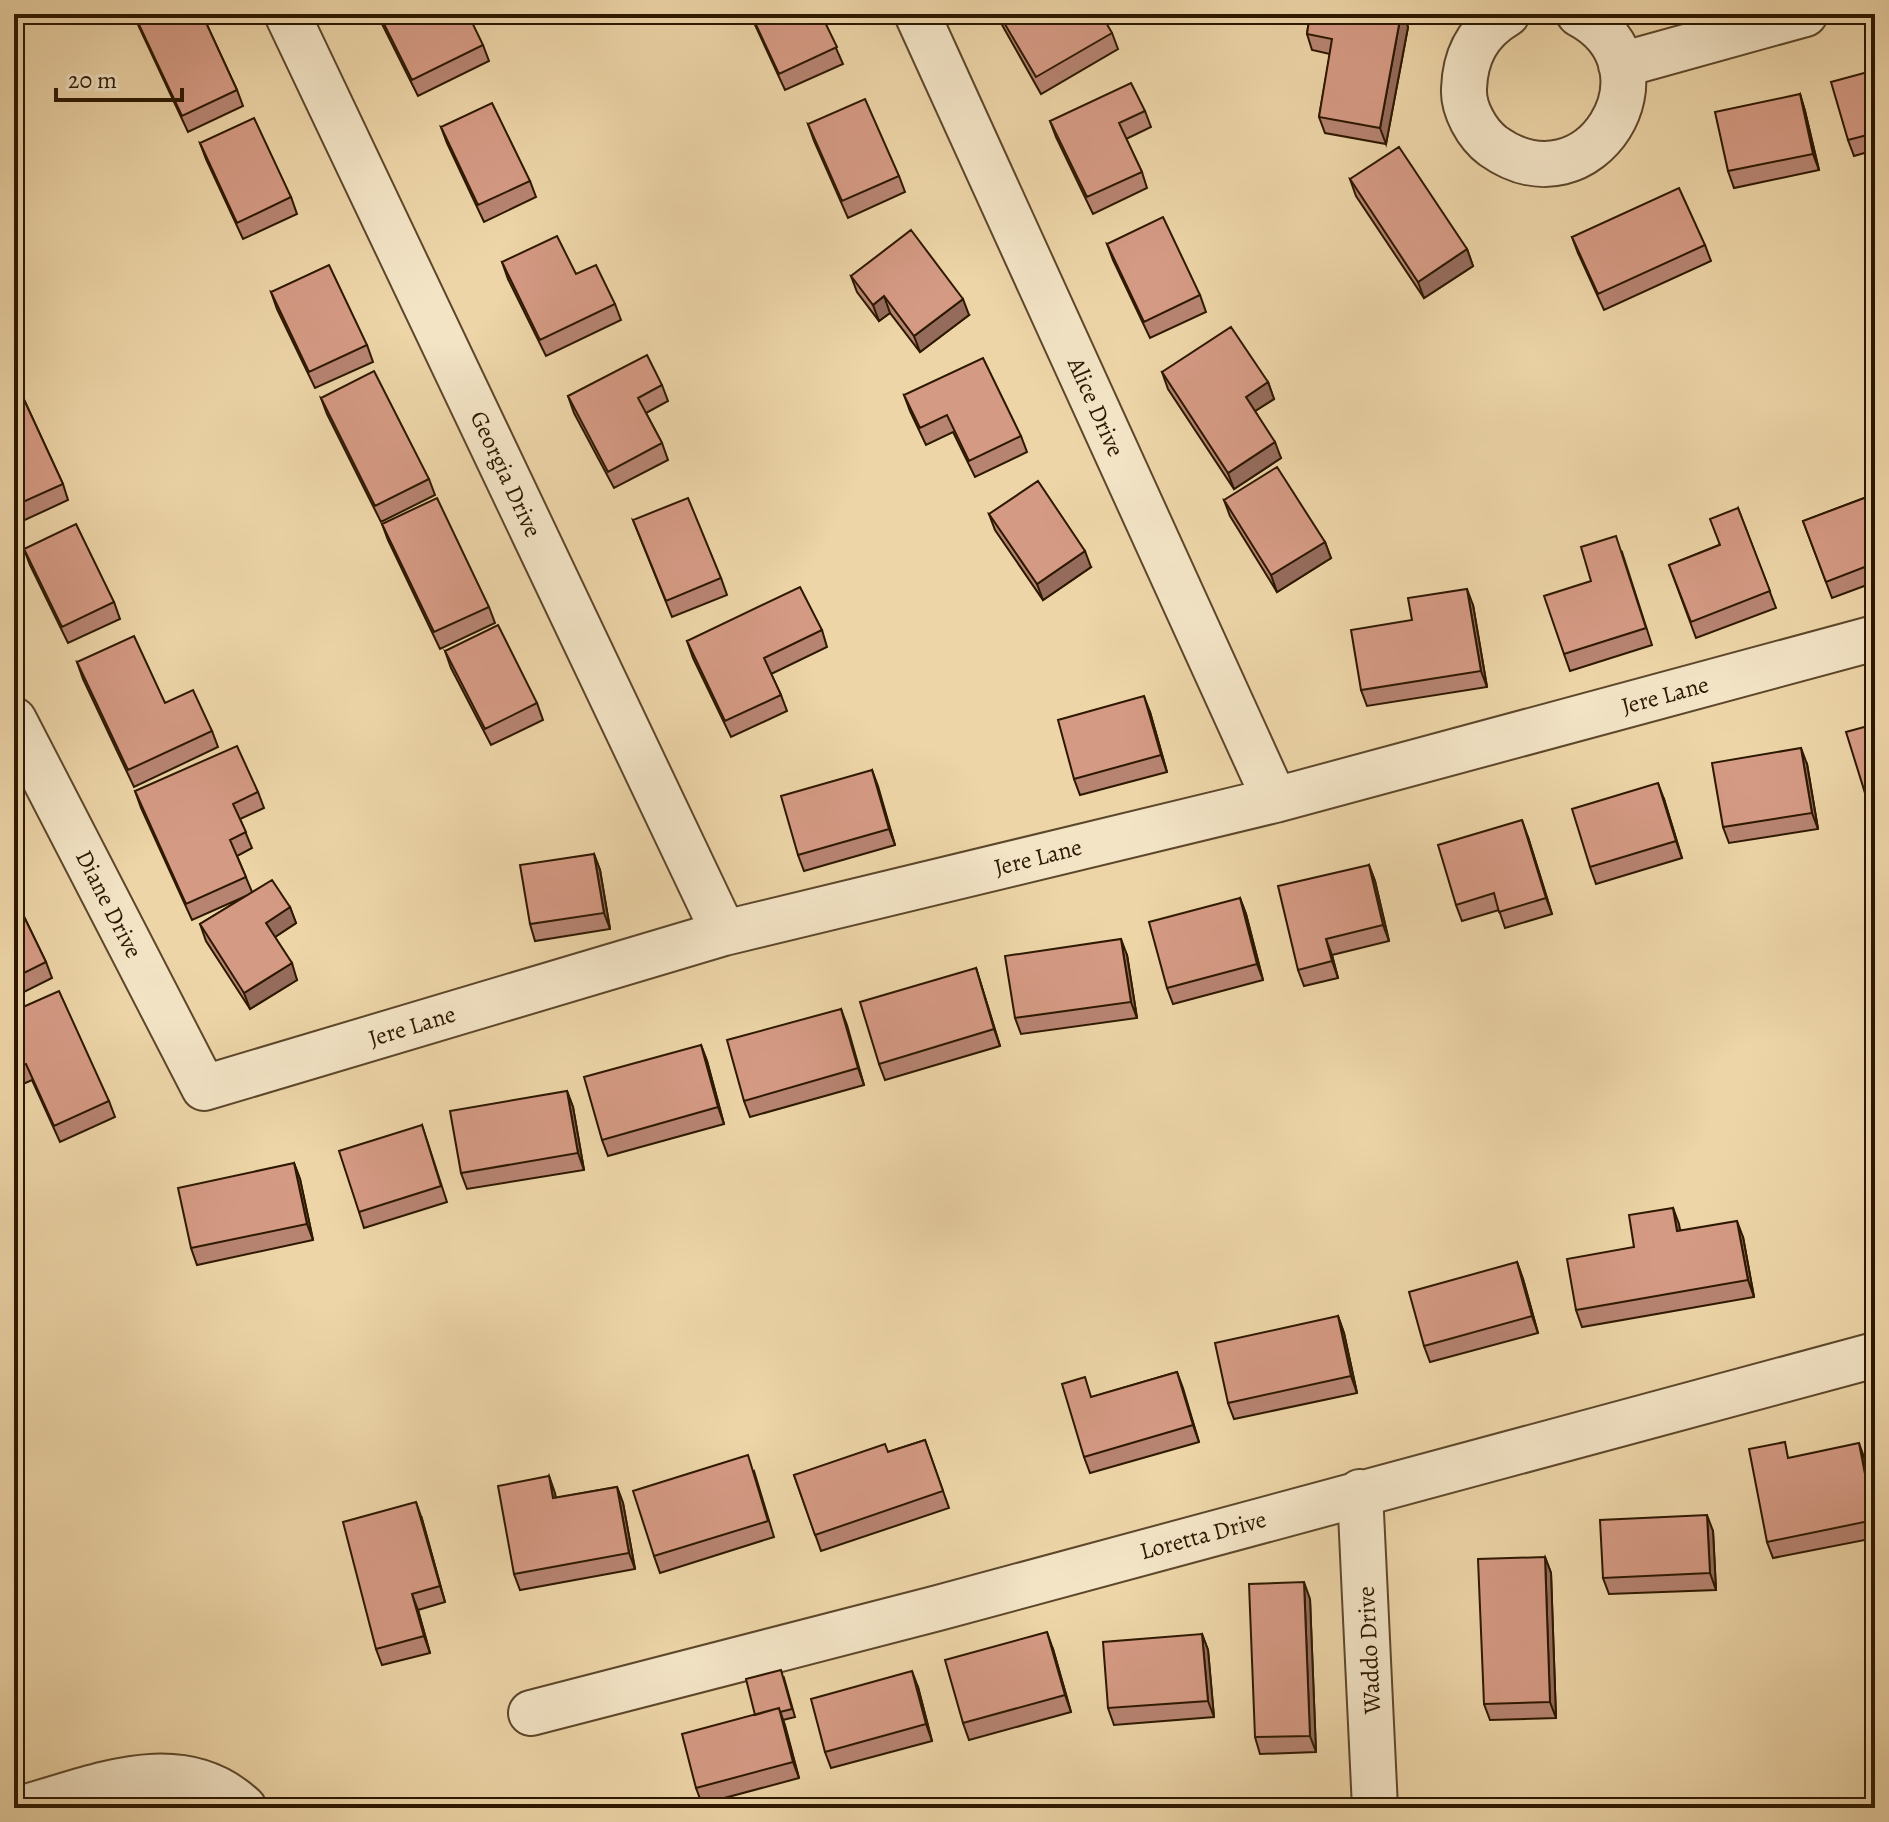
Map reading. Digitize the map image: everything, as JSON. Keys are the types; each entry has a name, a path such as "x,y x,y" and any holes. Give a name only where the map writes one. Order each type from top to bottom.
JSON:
{"street":[{"name":"Georgia Drive","path":"287,14 724,933"},
{"name":"Alice Drive","path":"917,14 1275,800"},
{"path":"1507,14 1492,23 1474,44 1465,69 1464,95 1471,120 1486,141 1508,156 1533,164 1559,164 1583,155 1603,138 1618,116 1624,91 1621,65 1610,40 1592,21 1579,14"},
{"path":"1621,65 1805,14"},
{"name":"Jere Lane","path":"204,1088 724,933 1275,800 1875,638"},
{"name":"Diane Drive","path":"14,720 204,1088"},
{"name":"Loretta Drive","path":"531,1713 938,1608 1875,1355"},
{"name":"Waddo Drive","path":"1360,1492 1375,1808"},
{"path":"22,1808 154,1775 176,1776 230,1798"}],"building":[{"path":"134,14 202,14 237,90 182,116"},
{"path":"379,14 449,14 451,19 468,14 483,45 412,80"},
{"path":"751,14 821,14 837,47 779,74"},
{"path":"999,14 1071,14 1073,17 1078,14 1101,14 1112,33 1036,77"},
{"path":"1310,14 1401,14 1380,128 1319,117 1332,39 1307,34"},
{"path":"1875,70 1875,133 1848,140 1831,82"},
{"path":"1131,83 1145,111 1119,123 1142,172 1087,197 1050,121"},
{"path":"1800,94 1813,154 1728,171 1715,112"},
{"path":"865,99 899,176 842,201 808,124"},
{"path":"492,103 530,181 478,205 441,127"},
{"path":"254,118 291,197 237,223 200,143"},
{"path":"1399,147 1467,249 1418,282 1350,179"},
{"path":"1679,188 1705,245 1598,294 1572,237"},
{"path":"1163,217 1200,295 1144,322 1107,244"},
{"path":"911,230 963,299 914,336 884,296 873,305 851,276"},
{"path":"557,236 576,274 596,265 615,304 540,340 502,262"},
{"path":"329,265 367,345 309,372 271,292"},
{"path":"1231,327 1268,382 1246,397 1275,442 1228,473 1162,372"},
{"path":"647,355 662,385 638,398 662,443 608,472 568,396"},
{"path":"983,358 1021,436 969,461 947,415 920,428 904,395"},
{"path":"374,371 429,479 375,506 321,398"},
{"path":"14,378 63,484 14,506"},
{"path":"1277,467 1325,542 1271,575 1224,500"},
{"path":"1038,481 1085,551 1037,584 989,514"},
{"path":"1875,494 1875,563 1826,582 1803,521"},
{"path":"437,498 489,607 434,632 382,524"},
{"path":"688,498 721,578 666,601 633,520"},
{"path":"1738,508 1770,591 1691,622 1669,565 1720,545 1710,519"},
{"path":"76,524 114,602 62,627 24,549"},
{"path":"1616,536 1646,628 1564,654 1544,596 1591,581 1581,547"},
{"path":"800,587 822,630 764,658 781,695 725,721 687,641"},
{"path":"1467,589 1481,671 1361,690 1351,630 1412,620 1408,598"},
{"path":"498,625 537,703 485,729 445,651"},
{"path":"134,636 165,703 193,690 212,731 128,770 77,662"},
{"path":"1144,696 1161,755 1074,779 1058,720"},
{"path":"1875,724 1875,790 1865,793 1846,732"},
{"path":"237,746 258,792 233,804 246,832 230,840 246,877 186,904 135,791"},
{"path":"1801,748 1812,813 1723,827 1712,763"},
{"path":"872,770 889,829 798,855 781,796"},
{"path":"1658,783 1676,841 1590,867 1572,809"},
{"path":"1522,820 1546,898 1499,912 1494,893 1456,905 1438,845"},
{"path":"594,854 604,913 530,924 520,865"},
{"path":"1369,865 1383,925 1326,939 1332,961 1298,970 1278,886"},
{"path":"272,880 290,907 266,923 292,963 244,993 200,924"},
{"path":"14,896 46,962 14,978"},
{"path":"1240,898 1257,964 1167,988 1149,922"},
{"path":"1121,939 1131,1002 1015,1018 1005,956"},
{"path":"976,968 994,1029 879,1064 860,1002"},
{"path":"59,991 109,1101 54,1126 26,1064 14,1069 14,1011"},
{"path":"841,1009 858,1068 744,1101 727,1040"},
{"path":"701,1045 718,1107 602,1140 584,1077"},
{"path":"567,1091 578,1153 461,1173 450,1111"},
{"path":"422,1125 441,1186 359,1212 339,1151"},
{"path":"294,1163 307,1224 191,1248 178,1188"},
{"path":"1673,1208 1677,1231 1737,1221 1748,1280 1576,1310 1567,1259 1634,1247 1629,1215"},
{"path":"1517,1262 1532,1316 1424,1346 1409,1292"},
{"path":"1338,1316 1351,1376 1228,1403 1215,1343"},
{"path":"1177,1372 1193,1425 1084,1457 1062,1384 1085,1377 1091,1397"},
{"path":"925,1440 943,1491 815,1535 794,1475 885,1444 888,1452"},
{"path":"1785,1442 1788,1458 1859,1443 1874,1520 1767,1542 1749,1449"},
{"path":"748,1455 768,1521 654,1556 633,1491"},
{"path":"549,1476 553,1498 617,1487 629,1553 514,1574 498,1486"},
{"path":"416,1502 440,1586 412,1594 424,1636 376,1649 343,1522"},
{"path":"1707,1515 1710,1573 1603,1578 1600,1520"},
{"path":"1545,1557 1550,1702 1484,1704 1478,1559"},
{"path":"1304,1582 1310,1736 1255,1737 1249,1584"},
{"path":"1047,1632 1065,1695 963,1723 945,1660"},
{"path":"1202,1634 1208,1701 1108,1708 1103,1642"},
{"path":"781,1670 792,1709 780,1712 779,1708 755,1715 746,1679"},
{"path":"912,1671 926,1724 825,1752 811,1699"},
{"path":"779,1708 793,1762 696,1788 682,1734"}]}
